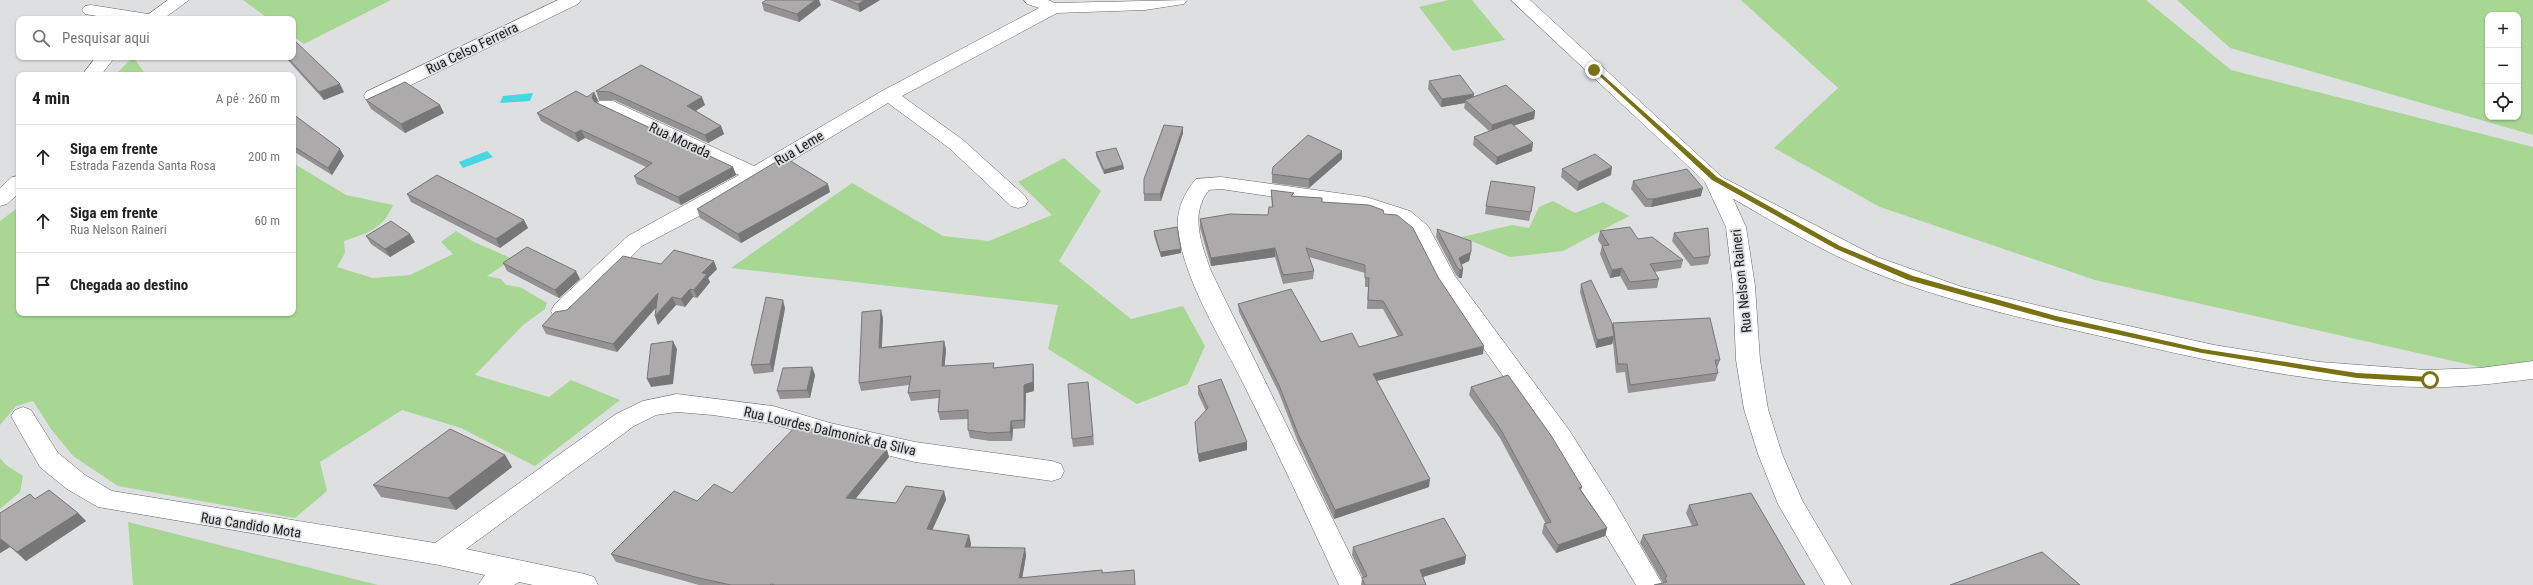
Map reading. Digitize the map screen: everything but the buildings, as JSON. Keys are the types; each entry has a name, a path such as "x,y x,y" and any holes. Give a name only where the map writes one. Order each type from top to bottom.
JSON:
{"main road":[{"path":"120,0 90,10 129,16"},
{"path":"156,16 180,0"},
{"name":"Rua Celso Ferreira","path":"373,96 572,0"},
{"path":"1033,0 1053,8 1145,5 1178,0"},
{"name":"Rua Nelson Raineri","path":"1520,0 1594,70 1714,179 1736,227 1744,286 1748,360 1756,409 1770,454 1791,504 1838,585"},
{"name":"Rua Leme","path":"562,311 635,241 754,174 889,95 1053,8"},
{"path":"94,72 104,60"},
{"path":"889,95 956,144 1018,201"},
{"name":"Rua Morada","path":"606,105 754,174"},
{"path":"1714,179 1868,262 1910,278 2056,318 2202,351 2357,375 2438,379 2478,378 2533,370"},
{"path":"1352,585 1308,488 1229,332 1199,263 1188,233 1190,211 1195,192 1203,184 1221,183 1301,192 1366,204 1403,216 1415,226 1421,232 1446,279 1560,437 1604,506 1650,585"},
{"path":"0,199 16,185"},
{"name":"Rua Lourdes Dalmonick da Silva","path":"439,554 625,420 651,407 677,403 773,415 830,432 915,452 1052,471"},
{"name":"Rua Candido Mota","path":"23,416 49,460 76,482 107,500 439,554 514,572 585,585"},
{"path":"491,585 514,572"}],"green space":[{"path":"243,0 391,0 304,44 296,38 296,16 265,16"},
{"path":"1449,0 1472,0 1505,40 1453,51 1419,7"},
{"path":"1741,0 2146,0 2231,70 2533,147 2533,379 2095,280 1880,207 1774,148 1838,88"},
{"path":"2177,0 2533,0 2533,135 2230,48"},
{"path":"130,60 135,60 144,72 118,72"},
{"path":"1064,158 1101,191 1059,261 1131,319 1183,306 1205,346 1188,384 1137,404 1048,349 1058,305 731,268 852,183 943,236 989,241 1052,215 1018,182"},
{"path":"296,165 346,195 393,205 384,220 374,229 344,241 345,253 337,267 373,278 410,275 453,254 441,242 456,231 474,242 513,259 487,276 501,279 506,285 520,287 547,303 545,309 523,325 475,375 549,397 571,380 620,400 535,466 461,428 402,410 320,462 327,491 295,518 118,486 73,456 51,429 33,401 16,406 0,425 0,221 16,209 16,316 296,316"},
{"path":"1553,201 1575,213 1603,202 1629,216 1563,251 1510,257 1462,237 1512,225 1529,228 1539,207"},
{"path":"0,458 6,465 23,476 20,492 0,509"},
{"path":"128,522 378,585 133,585"}],"water":[{"path":"533,93 530,101 500,103 503,96"},
{"path":"487,151 493,157 463,168 459,162"}],"route":[{"path":"1594,70 1714,179 1838,247 1868,262 1910,278 2056,318 2202,351 2284,365 2357,375 2430,380"}]}
